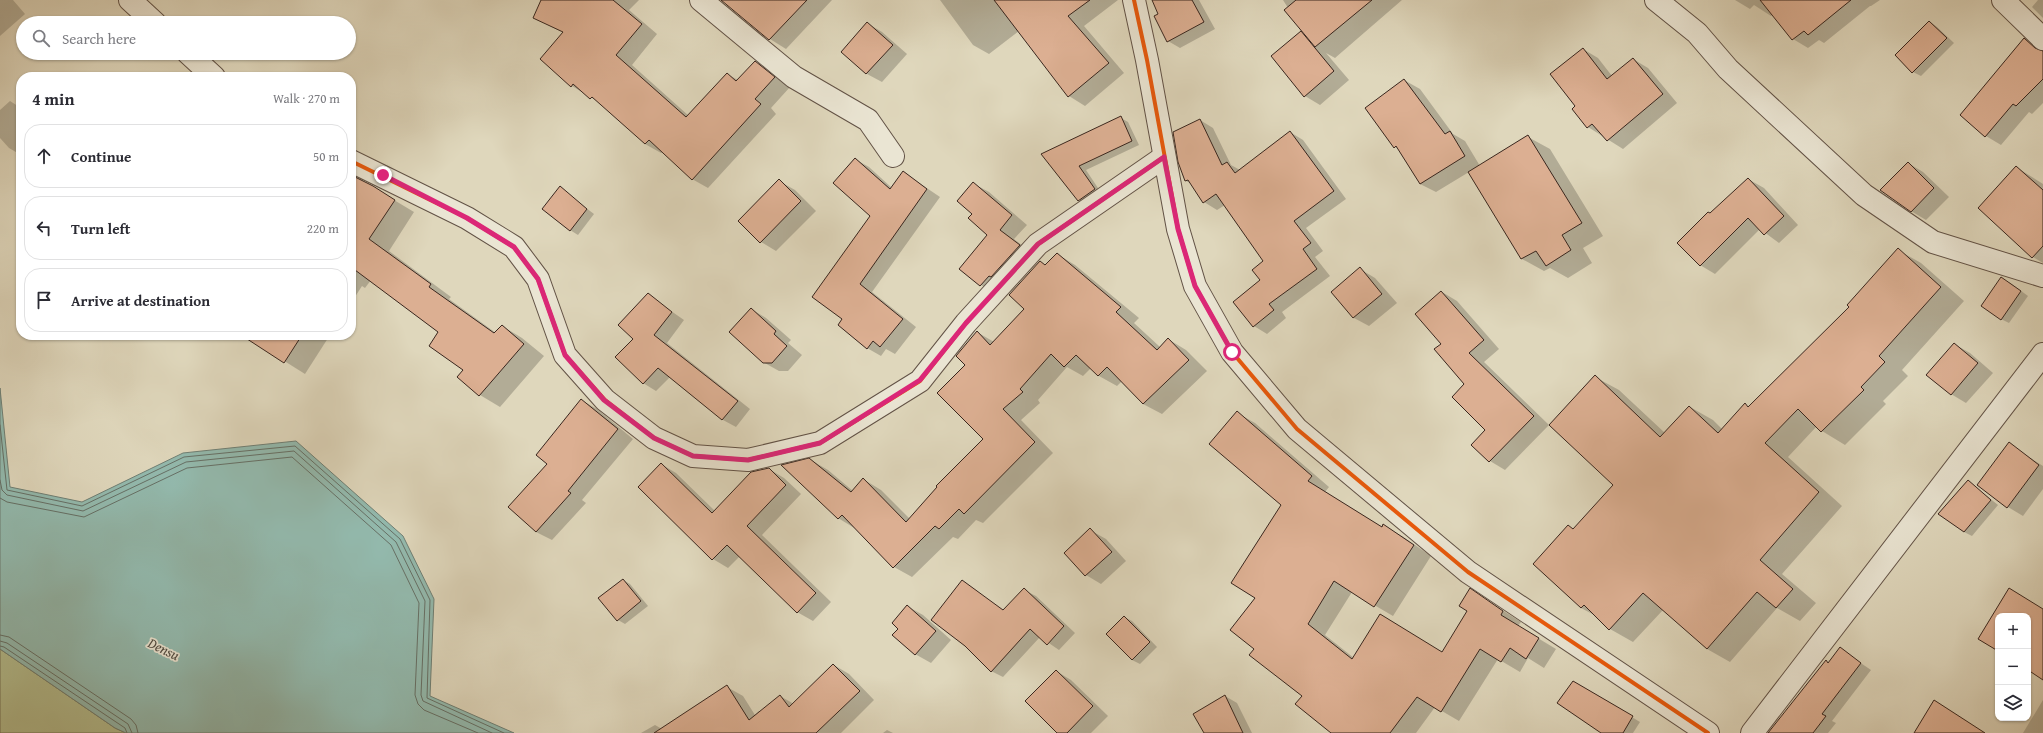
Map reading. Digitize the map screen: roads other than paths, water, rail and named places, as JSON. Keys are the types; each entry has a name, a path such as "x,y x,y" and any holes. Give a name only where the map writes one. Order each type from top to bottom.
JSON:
{"street":[{"path":"130,0 147,16"},
{"path":"701,0 794,77 868,120 893,156"},
{"path":"1134,0 1147,60 1178,229 1195,286 1232,352 1297,429 1468,572 1708,733"},
{"path":"1656,0 1697,33 1728,69 1864,195 1934,242 2043,276"},
{"path":"2003,0 2043,39"},
{"path":"196,60 209,72"},
{"path":"356,163 467,218 514,247 538,279 565,355 604,400 654,438 693,456 748,460 820,443 920,380 966,323 1038,244 1164,157"},
{"path":"1752,733 2043,354"}],"water":[{"name":"Densu","path":"0,388 10,487 82,502 183,453 296,441 403,536 434,599 430,696 514,733 126,733 115,728 0,649"}]}
